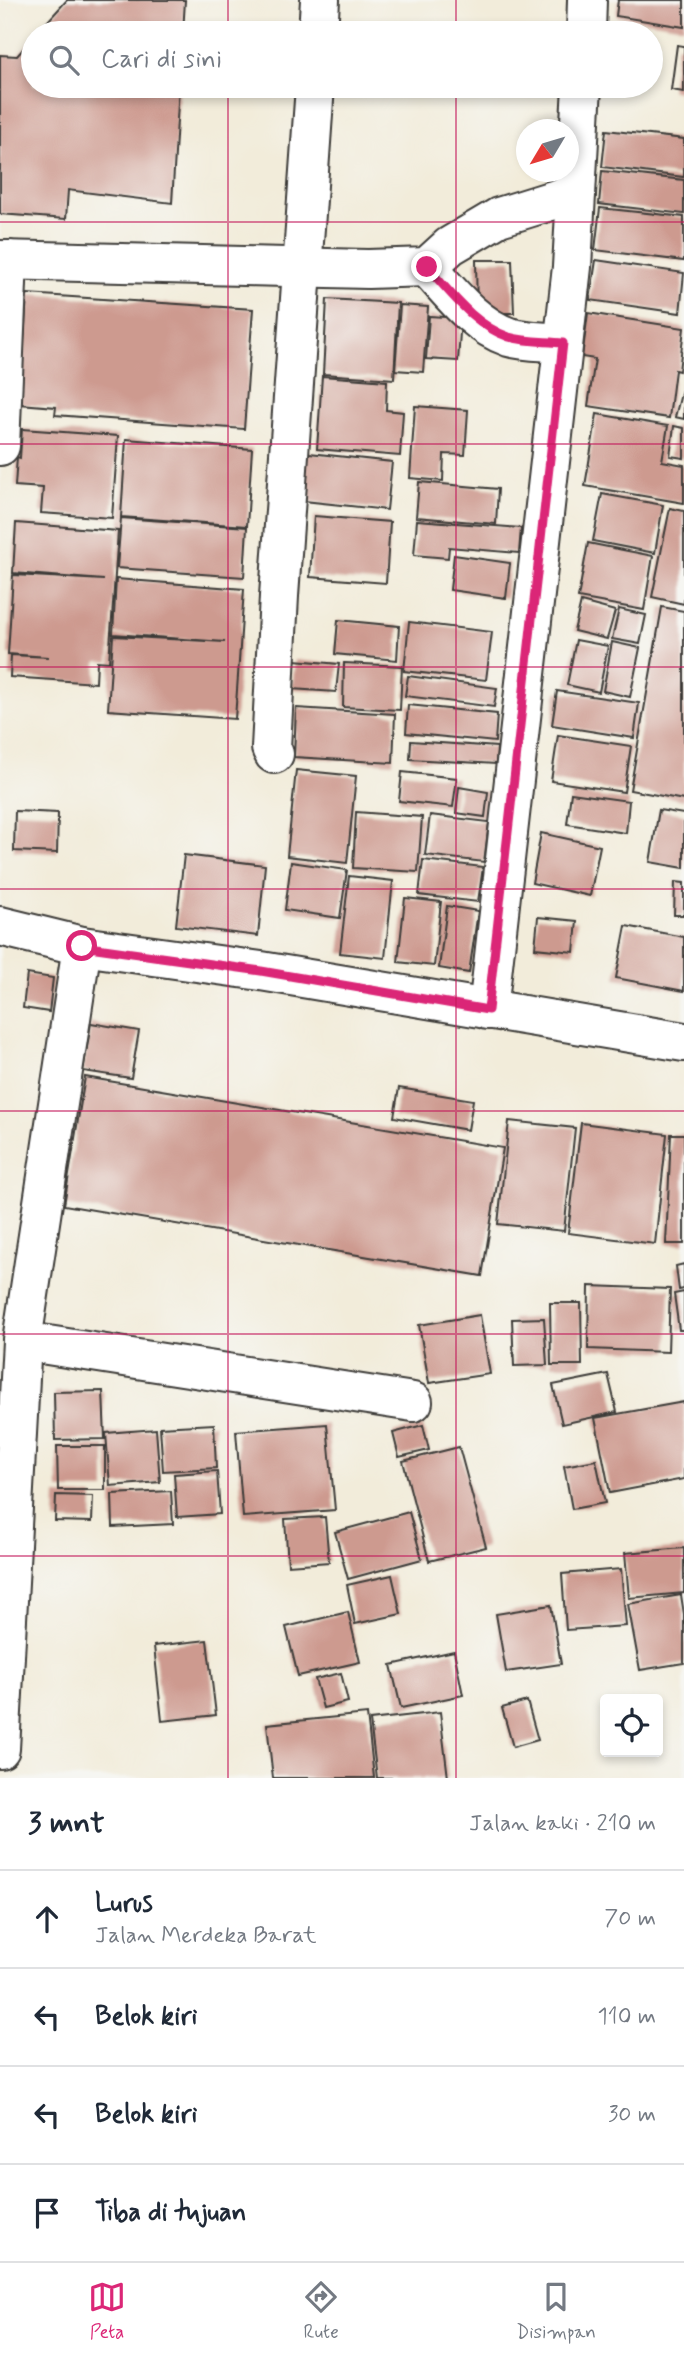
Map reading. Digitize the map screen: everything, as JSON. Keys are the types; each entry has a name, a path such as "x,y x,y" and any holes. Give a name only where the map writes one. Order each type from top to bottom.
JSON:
{"street":[{"path":"319,21 320,0"},
{"path":"586,21 587,0"},
{"path":"274,754 271,748 279,596 314,98"},
{"path":"488,1010 572,267 581,98"},
{"path":"0,446 4,260 368,269 427,267 450,246 499,217 576,192"},
{"path":"427,267 467,311 487,327 510,337 563,343"},
{"path":"0,926 82,946 261,971 684,1042"},
{"path":"0,1749 22,1341 82,946"},
{"path":"22,1341 413,1402"}],"building":[{"path":"67,0 185,0 184,21 48,21"},
{"path":"618,0 684,0 684,27 663,24 663,21 616,16"},
{"path":"677,45 684,46 684,92 671,90"},
{"path":"21,52 21,98 178,98 172,203 68,190 66,219 0,214 0,55 17,56"},
{"path":"606,130 684,139 684,177 602,167"},
{"path":"602,171 684,180 684,214 599,204"},
{"path":"600,208 684,217 684,261 595,250"},
{"path":"476,260 512,260 514,313 477,313"},
{"path":"596,260 684,273 680,313 590,300"},
{"path":"27,294 253,309 244,429 55,415 56,407 20,404"},
{"path":"327,299 398,303 394,379 323,374"},
{"path":"400,305 428,307 423,372 395,370"},
{"path":"588,313 684,328 679,371 675,370 669,418 588,406 595,359 582,357"},
{"path":"429,316 461,318 458,361 426,359"},
{"path":"322,376 387,381 386,410 403,412 400,456 317,449"},
{"path":"684,386 684,419 675,417"},
{"path":"415,406 468,410 465,455 444,454 443,481 410,478"},
{"path":"597,414 668,426 662,461 684,465 684,503 585,486"},
{"path":"674,426 684,428 684,458 670,456"},
{"path":"22,429 118,436 112,518 41,513 43,488 15,486"},
{"path":"126,439 252,449 247,526 121,517"},
{"path":"300,452 392,462 387,510 295,500"},
{"path":"419,482 498,489 496,524 416,517"},
{"path":"602,494 663,505 655,553 593,541"},
{"path":"670,508 684,511 684,604 652,597"},
{"path":"314,516 390,522 386,583 310,577"},
{"path":"121,518 247,527 244,577 117,568"},
{"path":"417,520 521,528 519,553 449,547 448,558 414,555"},
{"path":"16,523 118,531 109,662 97,661 96,683 10,677 11,655 48,657 8,654 13,575 104,580 13,573"},
{"path":"588,543 653,556 644,610 578,598"},
{"path":"454,555 510,563 506,598 450,590"},
{"path":"116,579 244,589 235,719 108,710 113,636 225,642 113,634"},
{"path":"581,602 615,611 607,639 574,631"},
{"path":"662,607 684,611 684,800 630,790"},
{"path":"619,609 646,615 640,644 612,639"},
{"path":"338,620 399,626 397,660 335,654"},
{"path":"409,622 492,632 486,680 404,671"},
{"path":"576,640 608,646 599,692 567,685"},
{"path":"612,642 640,648 630,697 603,691"},
{"path":"295,660 339,664 336,692 292,689"},
{"path":"344,663 402,666 400,710 343,707"},
{"path":"408,676 497,688 494,707 405,696"},
{"path":"557,691 639,703 634,738 552,725"},
{"path":"408,705 497,714 495,742 406,733"},
{"path":"296,708 395,714 393,763 294,757"},
{"path":"558,735 631,746 624,792 551,781"},
{"path":"411,741 497,747 496,764 410,759"},
{"path":"296,770 356,776 347,863 287,856"},
{"path":"402,772 457,778 453,807 399,801"},
{"path":"459,787 488,792 485,817 456,813"},
{"path":"571,793 629,801 626,833 567,824"},
{"path":"659,810 684,814 684,868 650,862"},
{"path":"15,811 58,813 57,853 14,851"},
{"path":"356,812 422,817 418,872 353,868"},
{"path":"430,815 489,822 484,862 425,855"},
{"path":"541,833 600,846 590,896 532,883"},
{"path":"184,855 265,865 258,936 176,926"},
{"path":"423,860 483,867 478,902 419,895"},
{"path":"291,862 347,870 340,918 285,910"},
{"path":"349,876 393,881 385,958 340,953"},
{"path":"675,882 684,883 684,915 674,915"},
{"path":"405,898 441,902 434,966 398,962"},
{"path":"447,906 478,911 469,973 439,968"},
{"path":"538,917 577,921 574,952 535,948"},
{"path":"626,926 684,937 684,991 616,978"},
{"path":"27,974 53,978 49,1012 23,1008"},
{"path":"91,1023 139,1031 131,1078 83,1071"},
{"path":"85,1077 503,1148 482,1276 64,1205"},
{"path":"399,1088 473,1100 468,1130 394,1117"},
{"path":"509,1121 575,1128 564,1231 498,1224"},
{"path":"581,1123 667,1134 655,1244 568,1233"},
{"path":"671,1134 684,1134 684,1244 666,1244"},
{"path":"684,1264 684,1289 679,1290 676,1266"},
{"path":"589,1286 670,1289 668,1352 588,1349"},
{"path":"684,1292 684,1330 679,1330 674,1294"},
{"path":"550,1303 581,1303 582,1365 551,1365"},
{"path":"480,1315 490,1374 429,1383 419,1325"},
{"path":"544,1318 547,1365 514,1366 512,1319"},
{"path":"608,1374 617,1412 562,1424 553,1385"},
{"path":"103,1391 105,1439 55,1440 54,1392"},
{"path":"684,1402 684,1479 610,1493 595,1418"},
{"path":"214,1424 216,1468 163,1471 160,1427"},
{"path":"327,1424 335,1510 243,1517 236,1431"},
{"path":"423,1425 429,1450 399,1457 393,1433"},
{"path":"156,1429 160,1482 110,1486 106,1433"},
{"path":"57,1446 105,1446 105,1490 58,1490"},
{"path":"459,1447 486,1547 429,1561 403,1461"},
{"path":"596,1460 605,1503 572,1509 564,1466"},
{"path":"217,1471 220,1514 177,1517 174,1474"},
{"path":"171,1491 173,1524 113,1527 112,1494"},
{"path":"56,1495 93,1496 92,1522 55,1521"},
{"path":"409,1512 422,1559 348,1579 335,1532"},
{"path":"325,1517 329,1562 288,1565 285,1519"},
{"path":"684,1548 684,1593 629,1598 625,1553"},
{"path":"621,1569 626,1626 566,1630 562,1574"},
{"path":"392,1575 401,1614 355,1624 347,1585"},
{"path":"681,1595 684,1614 684,1663 640,1670 628,1604"},
{"path":"551,1605 561,1664 506,1672 496,1614"},
{"path":"348,1612 360,1662 298,1676 286,1627"},
{"path":"207,1640 216,1715 162,1721 154,1646"},
{"path":"454,1651 463,1695 401,1708 391,1665"},
{"path":"341,1673 348,1702 323,1708 315,1679"},
{"path":"527,1701 538,1740 513,1747 502,1708"},
{"path":"440,1712 448,1778 377,1778 370,1720"},
{"path":"367,1714 374,1778 273,1778 267,1724"}],"route":[{"path":"82,946 261,971 488,1010 563,343 510,337 487,327 467,311 427,267"}]}
